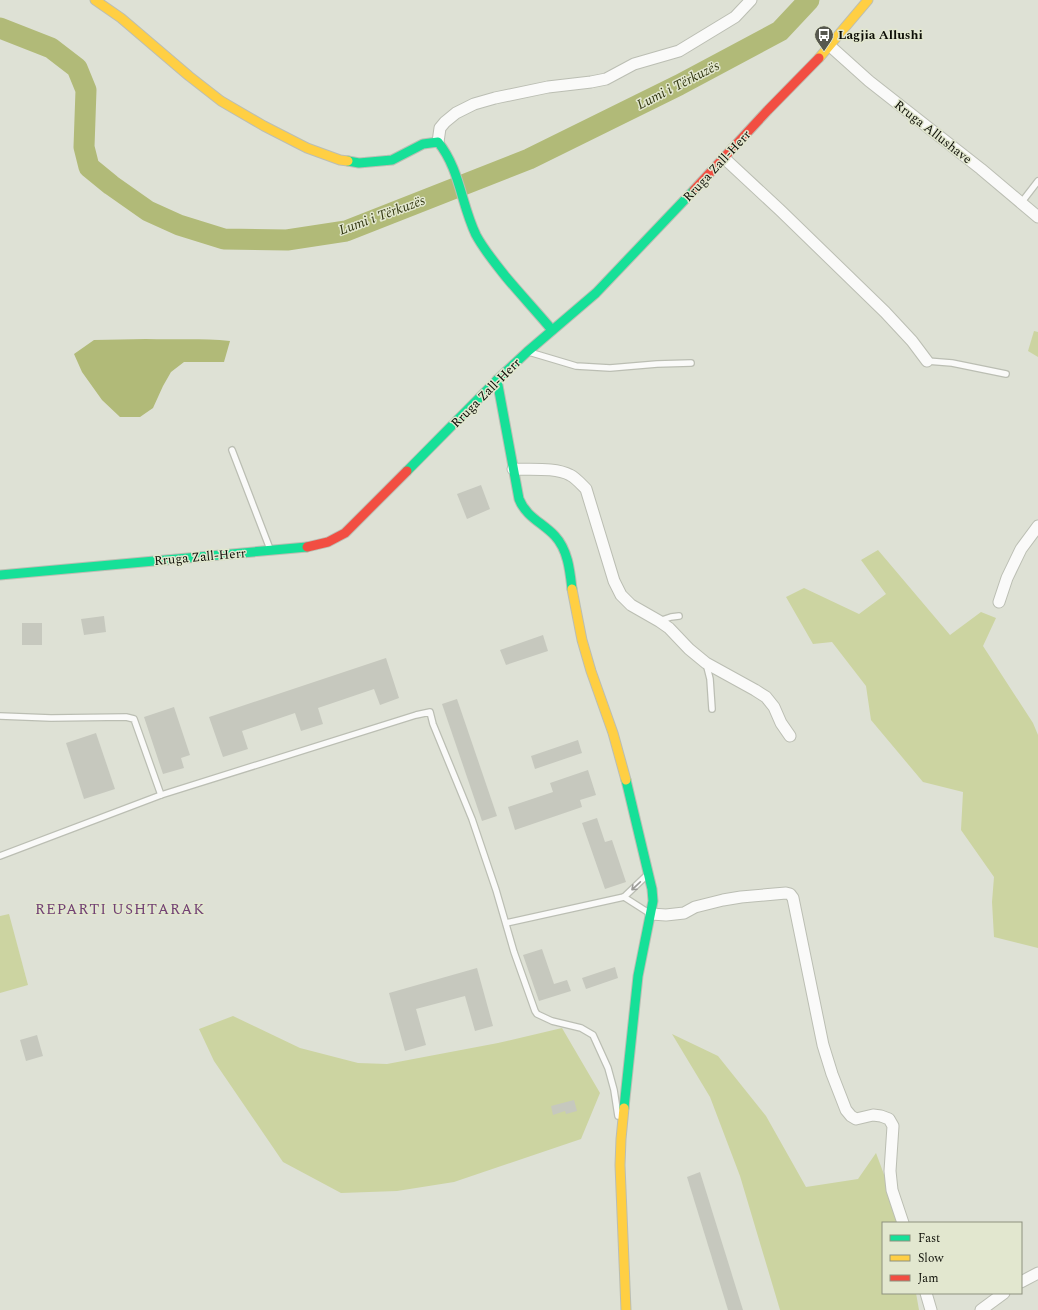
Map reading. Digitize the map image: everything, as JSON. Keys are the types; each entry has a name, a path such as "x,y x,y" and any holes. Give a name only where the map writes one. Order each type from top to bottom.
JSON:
{"street":[{"path":"95,0 121,18 189,76 221,101 264,126 307,148 340,160 359,163 392,160 423,144 438,142"},
{"path":"438,142 440,128 444,122 456,112 474,104 495,98 548,87 606,79 634,64 679,51 735,17 751,0"},
{"name":"Rruga Zall-Herr","path":"0,576 313,548 328,544 340,537 350,529 497,380 552,330 596,293 830,46 868,0"},
{"name":"Rruga Allushave","path":"830,46 869,81 981,169 1038,217"},
{"path":"438,142 444,148 452,166 472,226 480,243 495,264 552,330"},
{"path":"724,158 781,211 884,312 912,341 928,361"},
{"path":"497,380 506,423 517,492 521,504 528,513 552,532 560,541 564,552 578,624 588,660 618,748 653,901 638,976 621,1139 620,1165 626,1310"},
{"path":"513,469 557,471 569,474 579,481 586,489 614,581 621,595 631,605 659,621 706,663 766,697 774,707 781,723 790,736"},
{"path":"999,602 1007,578 1021,549 1038,526"},
{"path":"651,914 684,913 709,903 741,897 786,893 790,894 793,898 823,1044 832,1074 846,1110 850,1116 856,1119 873,1115 881,1116 889,1119 893,1126 890,1170 892,1190 903,1222"},
{"path":"1022,1281 1038,1273"},
{"path":"926,1294 931,1310"},
{"path":"981,1310 1003,1294"}],"lane":[{"path":"1021,203 1038,181"},
{"path":"527,352 576,366 610,368 691,363"},
{"path":"928,361 952,363 1006,374"},
{"path":"232,450 271,552"},
{"path":"659,621 679,616"},
{"path":"706,663 710,679 712,709"},
{"path":"0,856 161,796 416,715 430,712 433,724 472,819 496,890 514,952 535,1011 537,1014 552,1021 588,1031 593,1036 608,1068 614,1090 621,1139"},
{"path":"0,716 51,718 126,717 134,719 161,796"},
{"path":"506,923 624,897 648,875"},
{"path":"624,897 651,914"}],"shaded area":[{"path":"1034,331 1038,332 1038,357 1028,351"},
{"path":"146,339 230,341 224,362 184,362 171,372 153,408 140,417 120,417 102,400 82,372 74,354 94,340"},
{"path":"878,550 950,635 981,612 996,618 983,646 1033,723 1038,735 1038,948 994,937 992,902 994,877 961,830 963,792 923,782 871,720 866,686 832,642 813,644 786,597 804,588 859,614 886,594 861,560"},
{"path":"9,914 28,985 0,993 0,916"},
{"path":"233,1016 300,1048 358,1063 387,1064 498,1043 562,1028 600,1093 581,1139 454,1182 397,1191 341,1193 283,1162 214,1061 199,1029"},
{"path":"672,1034 718,1056 766,1116 806,1187 858,1179 876,1153 902,1222 882,1222 882,1294 916,1294 919,1310 780,1310 740,1176 710,1097"}],"building":[{"path":"481,485 490,509 467,519 457,494"},
{"path":"104,616 106,632 84,635 81,619"},
{"path":"22,623 42,623 42,645 22,645"},
{"path":"543,635 548,651 506,665 500,650"},
{"path":"386,658 399,698 380,705 374,689 318,708 323,724 301,731 295,713 242,731 248,749 223,757 209,717"},
{"path":"457,699 497,816 482,821 442,704"},
{"path":"174,707 190,755 181,758 184,768 163,774 144,717"},
{"path":"96,733 115,789 84,799 66,743"},
{"path":"578,740 582,753 535,769 531,756"},
{"path":"588,770 596,795 580,800 582,807 515,830 508,807 553,792 550,783"},
{"path":"597,818 605,842 612,840 626,882 605,889 582,823"},
{"path":"542,949 554,984 567,980 571,991 539,1001 523,955"},
{"path":"615,967 618,978 586,989 582,978"},
{"path":"477,968 493,1026 475,1031 465,996 416,1009 426,1045 405,1051 389,993"},
{"path":"37,1035 43,1056 26,1061 20,1040"},
{"path":"574,1100 577,1111 566,1114 565,1111 553,1115 551,1106"},
{"path":"700,1172 743,1310 728,1310 687,1177"}],"waterway":[{"name":"Lumi i Tërkuzës","path":"0,28 51,48 77,68 86,90 84,147 89,167 111,185 148,211 179,225 224,239 287,240 346,231 529,159 679,85 780,31 809,0"}],"traffic: fast":[{"path":"348,161 359,163 392,160 423,144 438,142 445,152 456,175 471,223 479,241 506,277 552,330"},
{"path":"407,471 497,380 527,352 596,293 694,190"},
{"path":"497,380 519,499 526,511 550,531 563,548 568,561 572,589"},
{"path":"0,575 307,547"},
{"path":"624,1108 638,976 653,901 652,889 626,780"}],"traffic: slow":[{"path":"95,0 121,18 189,76 221,101 264,126 307,148 340,160 348,161"},
{"path":"819,58 868,0"},
{"path":"572,589 582,640 591,671 613,733 626,780"},
{"path":"624,1108 620,1165 626,1310"}],"traffic: jam":[{"path":"694,190 768,110 819,58"},
{"path":"307,547 328,542 345,533 407,471"}],"place":[{"name":"Lagjia Allushi","path":"824,52"}],"district":[{"name":"REPARTI USHTARAK","path":"120,909"}]}
